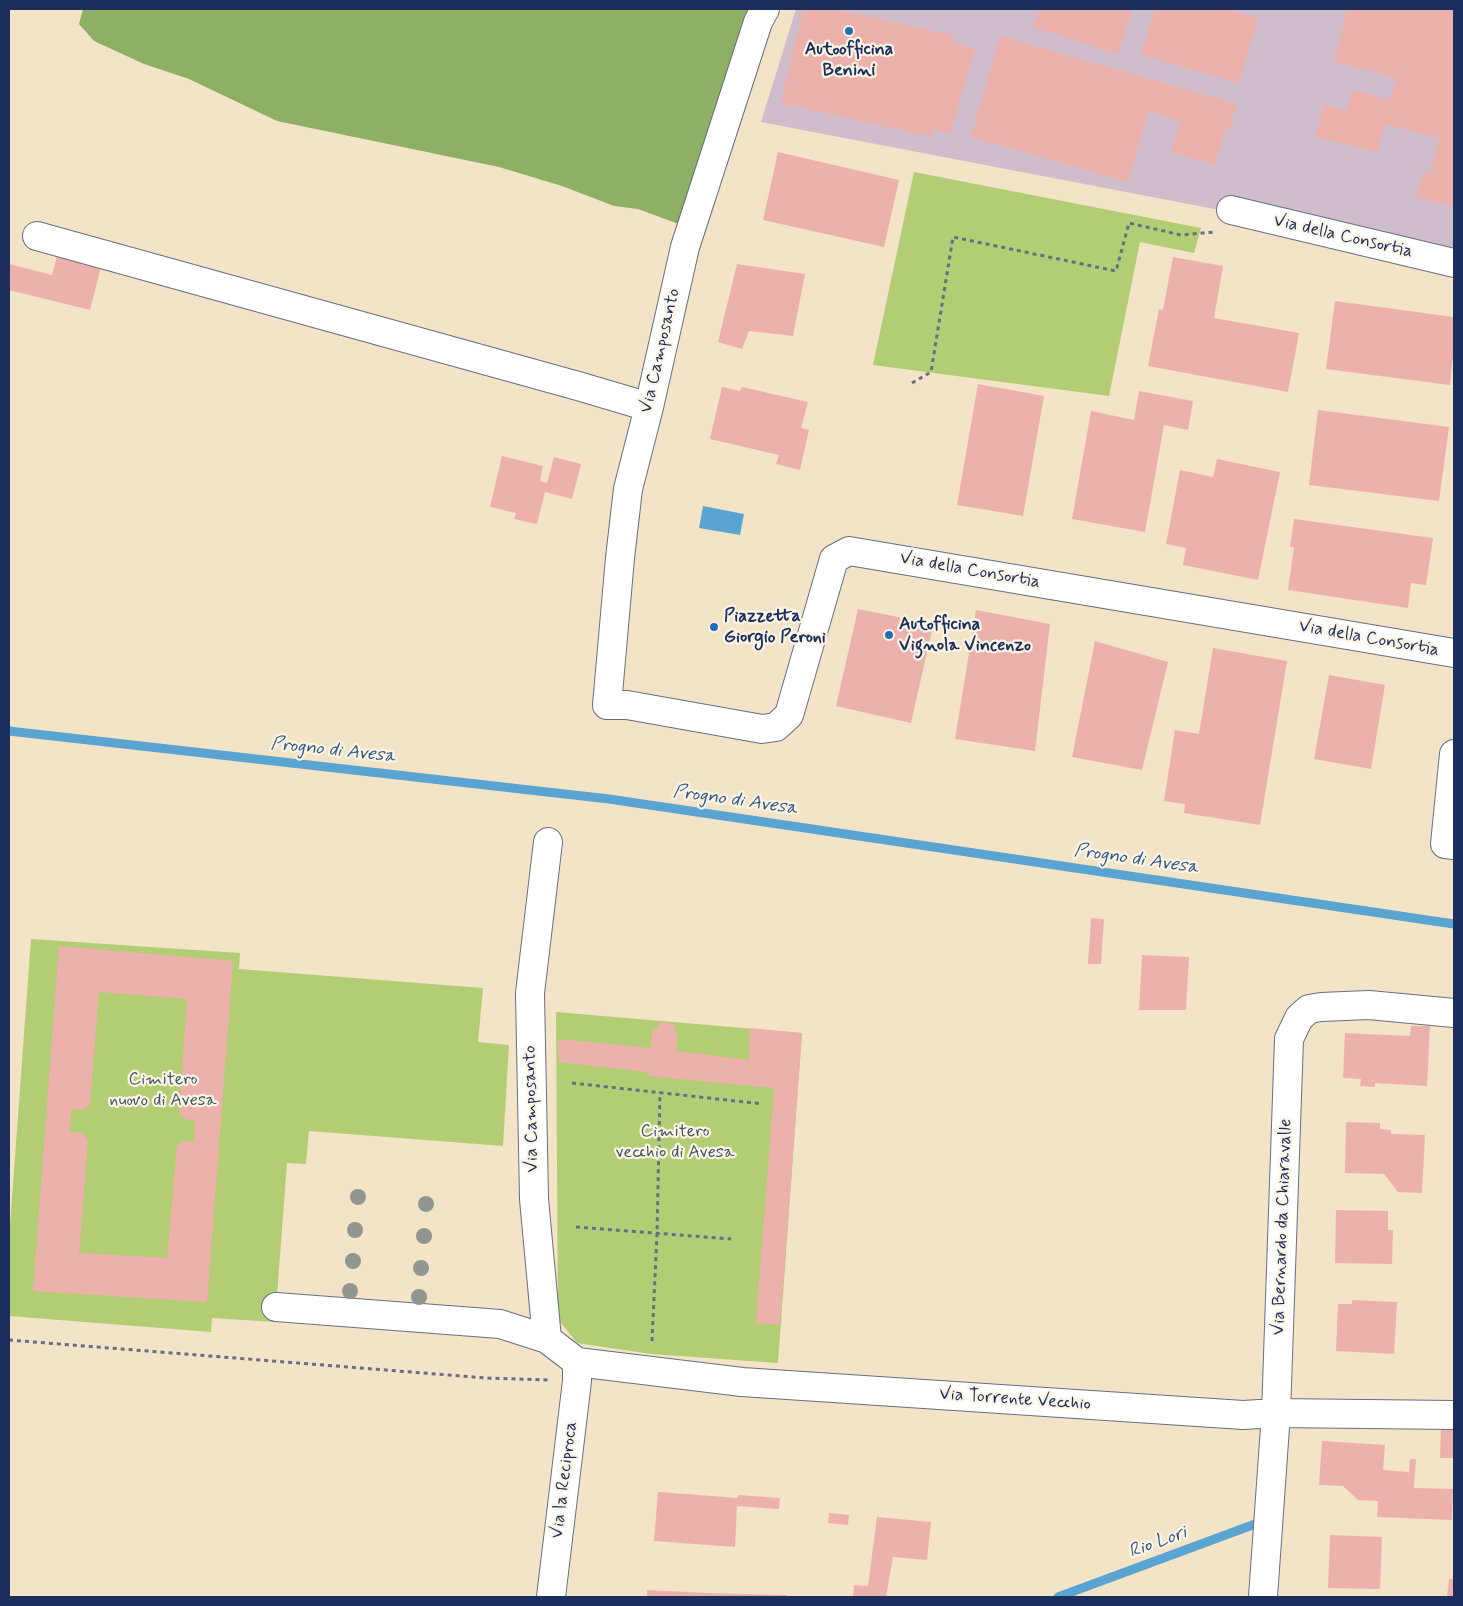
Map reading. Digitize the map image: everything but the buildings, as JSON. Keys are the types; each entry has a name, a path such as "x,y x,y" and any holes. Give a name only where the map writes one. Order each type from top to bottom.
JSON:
{"street":[{"name":"Via Camposanto","path":"607,705 628,489 649,407 685,247 755,32 765,9"},
{"name":"Via della Consortia","path":"1231,210 1454,263"},
{"path":"37,236 649,407"},
{"name":"Via della Consortia","path":"607,705 627,705 762,729 776,727 789,715 834,559 849,551 1454,653"},
{"path":"1454,754 1445,844 1454,845"},
{"name":"Via Camposanto","path":"547,1339 534,1199 530,993 548,842"},
{"name":"Via Bernardo da Chiaravalle","path":"1262,1597 1276,1413 1289,1039 1299,1018 1310,1009 1321,1007 1369,1005 1454,1013"},
{"path":"276,1307 500,1324 547,1339 577,1372"},
{"name":"Via Torrente Vecchio","path":"577,1372 1243,1415 1276,1413 1454,1415"},
{"name":"Via la Reciproca","path":"551,1597 577,1372"}],"path":[{"path":"912,383 931,372 953,237 1116,271 1130,223 1181,236 1215,232 1231,210"},
{"path":"572,1084 763,1104"},
{"path":"652,1345 660,1092"},
{"path":"576,1227 731,1239"},
{"path":"9,1340 486,1378 577,1372"}],"shaded area":[{"path":"796,9 1454,9 1454,255 761,122"}],"green space":[{"path":"83,9 763,9 684,226 638,209 614,206 562,186 499,167 277,121 189,79 144,64 94,41 79,24"},
{"path":"914,172 1201,228 1194,253 1140,242 1109,396 873,365"},
{"name":"Cimitero nuovo di Avesa","path":"31,939 240,953 239,969 483,988 478,1042 509,1045 503,1146 309,1131 306,1164 287,1163 275,1322 212,1318 211,1332 9,1316 9,1238"},
{"name":"Cimitero vecchio di Avesa","path":"556,1012 802,1033 778,1363 651,1354 577,1343 558,1319"}],"water":[{"path":"703,506 744,514 740,535 699,528"}],"waterway":[{"name":"Progno di Avesa","path":"9,731 609,799 1454,924"},
{"name":"Rio Lori","path":"1058,1597 1266,1520"}],"place":[{"name":"Autoofficina Benini","path":"849,31"},
{"name":"Piazzetta Giorgio Peroni","path":"714,627"},
{"name":"Autofficina Vignola Vincenzo","path":"889,635"}]}
